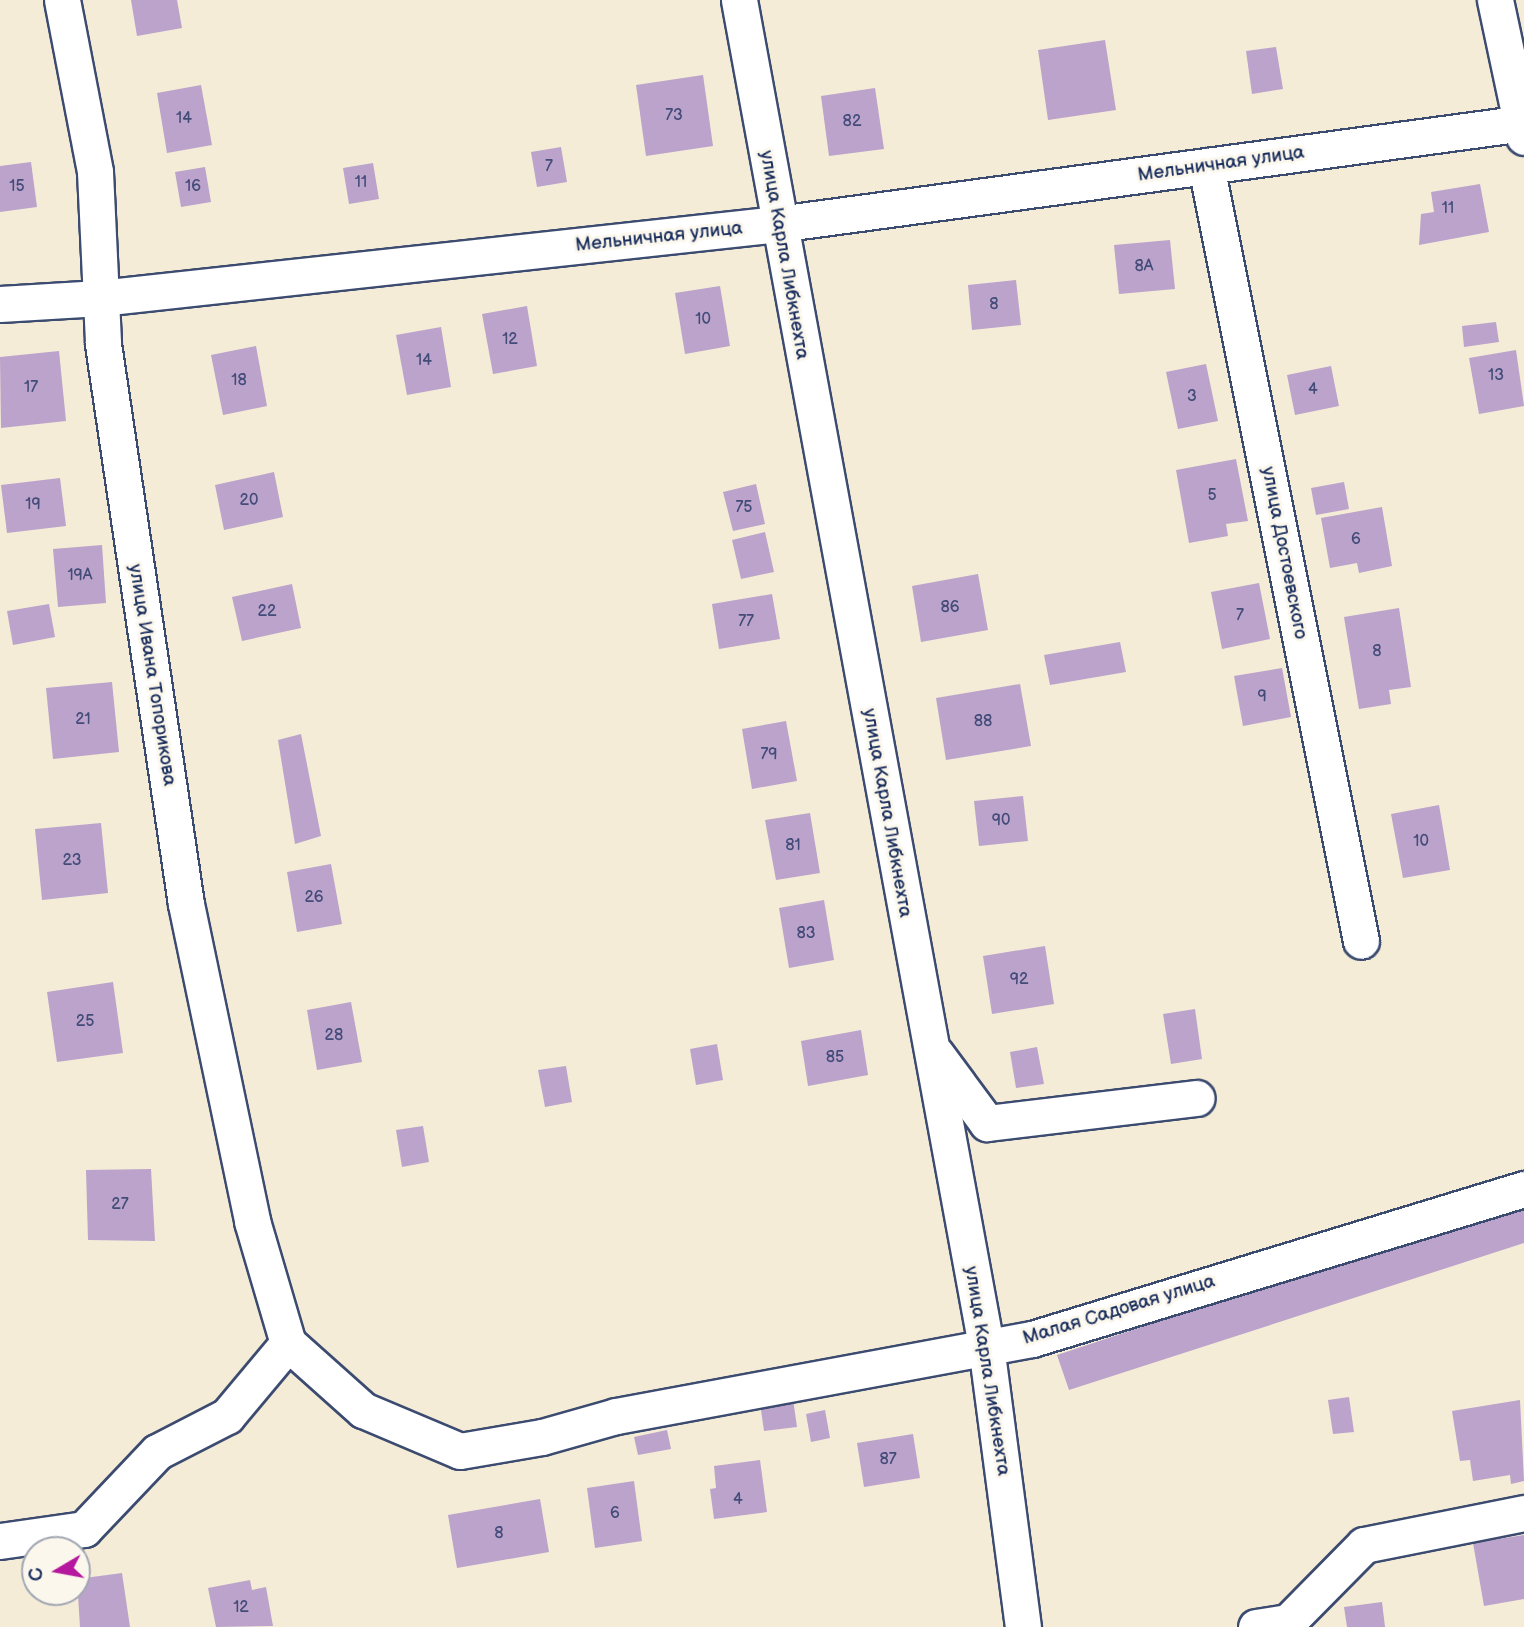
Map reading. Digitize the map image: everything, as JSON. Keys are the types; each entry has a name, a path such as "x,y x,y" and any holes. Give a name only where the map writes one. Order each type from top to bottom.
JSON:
{"street":[{"name":"улица Ивана Топорикова","path":"62,0 95,173 103,344 186,904 252,1221 288,1343"},
{"name":"улица Карла Либкнехта","path":"739,0 986,1346 1023,1627"},
{"path":"1494,0 1523,128"},
{"name":"Мельничная улица","path":"0,304 100,298 778,223 1206,166 1523,128"},
{"name":"улица Достоевского","path":"1206,166 1362,940"},
{"path":"930,1045 987,1123 1197,1098"},
{"name":"Малая Садовая улица","path":"288,1343 363,1410 460,1451 542,1437 617,1416 1032,1339 1524,1189"},
{"path":"0,1541 84,1530 156,1452 227,1416 288,1343"},
{"path":"1256,1627 1288,1622 1364,1545 1524,1513"}],"building":[{"path":"131,0 177,0 182,28 137,36"},
{"path":"1105,40 1116,110 1048,120 1038,50"},
{"path":"1276,47 1283,89 1252,94 1246,51"},
{"path":"703,75 713,146 646,156 636,85"},
{"path":"201,85 212,145 167,153 157,93"},
{"path":"875,88 884,149 829,156 821,96"},
{"path":"561,147 567,182 537,187 531,152"},
{"path":"31,162 37,207 0,212 0,166"},
{"path":"373,163 379,199 349,204 343,168"},
{"path":"205,167 211,202 181,207 175,172"},
{"path":"1480,184 1489,232 1419,245 1421,214 1434,212 1431,192"},
{"path":"1170,240 1175,289 1119,294 1114,245"},
{"path":"1016,280 1021,325 972,330 968,285"},
{"path":"720,286 730,346 685,354 675,293"},
{"path":"527,306 537,366 493,374 482,314"},
{"path":"1496,322 1499,342 1464,347 1462,326"},
{"path":"441,327 451,387 407,395 396,335"},
{"path":"256,346 267,406 223,415 211,355"},
{"path":"1516,350 1524,406 1479,414 1469,358"},
{"path":"59,351 66,421 1,428 0,357"},
{"path":"1206,364 1218,421 1178,429 1166,372"},
{"path":"1331,366 1339,406 1295,415 1287,375"},
{"path":"1236,459 1248,521 1226,524 1228,536 1189,543 1176,470"},
{"path":"274,472 283,517 224,530 215,485"},
{"path":"60,478 66,526 7,533 1,485"},
{"path":"1344,482 1349,509 1316,515 1311,488"},
{"path":"756,484 765,524 733,531 723,492"},
{"path":"1382,507 1392,566 1359,573 1357,563 1330,568 1321,518"},
{"path":"765,532 774,572 741,579 732,540"},
{"path":"102,545 106,603 58,607 53,549"},
{"path":"978,574 988,630 921,642 912,586"},
{"path":"1259,583 1270,639 1222,649 1211,592"},
{"path":"292,584 301,628 242,641 232,597"},
{"path":"772,594 780,639 719,649 712,604"},
{"path":"49,604 55,637 13,645 7,611"},
{"path":"1399,608 1411,687 1389,690 1391,704 1359,709 1344,617"},
{"path":"1120,642 1126,672 1050,685 1044,655"},
{"path":"1282,668 1291,717 1243,726 1234,676"},
{"path":"112,682 119,752 53,759 46,688"},
{"path":"1020,684 1031,746 946,760 936,698"},
{"path":"786,721 797,781 752,789 742,729"},
{"path":"301,734 321,836 295,844 278,740"},
{"path":"1023,796 1028,841 979,846 974,801"},
{"path":"1439,805 1450,870 1403,878 1391,814"},
{"path":"810,813 820,873 776,880 765,820"},
{"path":"101,823 108,893 42,900 35,829"},
{"path":"331,864 342,924 297,932 287,872"},
{"path":"824,900 834,960 789,968 779,908"},
{"path":"1045,946 1054,1004 992,1014 983,956"},
{"path":"113,982 123,1053 57,1062 47,992"},
{"path":"351,1002 362,1062 317,1070 307,1010"},
{"path":"1195,1009 1202,1059 1171,1064 1163,1014"},
{"path":"861,1030 868,1075 808,1086 801,1041"},
{"path":"717,1044 723,1080 696,1085 690,1049"},
{"path":"1037,1047 1044,1084 1016,1088 1010,1052"},
{"path":"566,1066 572,1102 545,1107 538,1070"},
{"path":"423,1126 429,1162 402,1167 396,1130"},
{"path":"151,1169 155,1241 88,1240 86,1170"},
{"path":"1524,1205 1524,1243 1069,1390 1057,1355 1483,1214"},
{"path":"1349,1397 1354,1432 1333,1434 1328,1400"},
{"path":"793,1399 797,1427 764,1431 760,1403"},
{"path":"1520,1400 1524,1481 1511,1484 1510,1475 1473,1481 1470,1460 1460,1461 1452,1411"},
{"path":"825,1410 830,1438 811,1442 806,1414"},
{"path":"667,1430 671,1449 638,1455 634,1437"},
{"path":"913,1434 920,1478 864,1487 857,1443"},
{"path":"760,1460 767,1512 714,1519 710,1489 716,1488 714,1466"},
{"path":"634,1481 642,1541 595,1548 587,1488"},
{"path":"540,1499 549,1552 457,1568 448,1515"},
{"path":"1524,1535 1524,1599 1484,1606 1473,1543"},
{"path":"122,1573 130,1627 80,1627 79,1606 91,1606 91,1577"},
{"path":"250,1580 252,1590 266,1587 273,1626 216,1627 208,1588"},
{"path":"1382,1602 1385,1627 1347,1627 1344,1607"}]}
